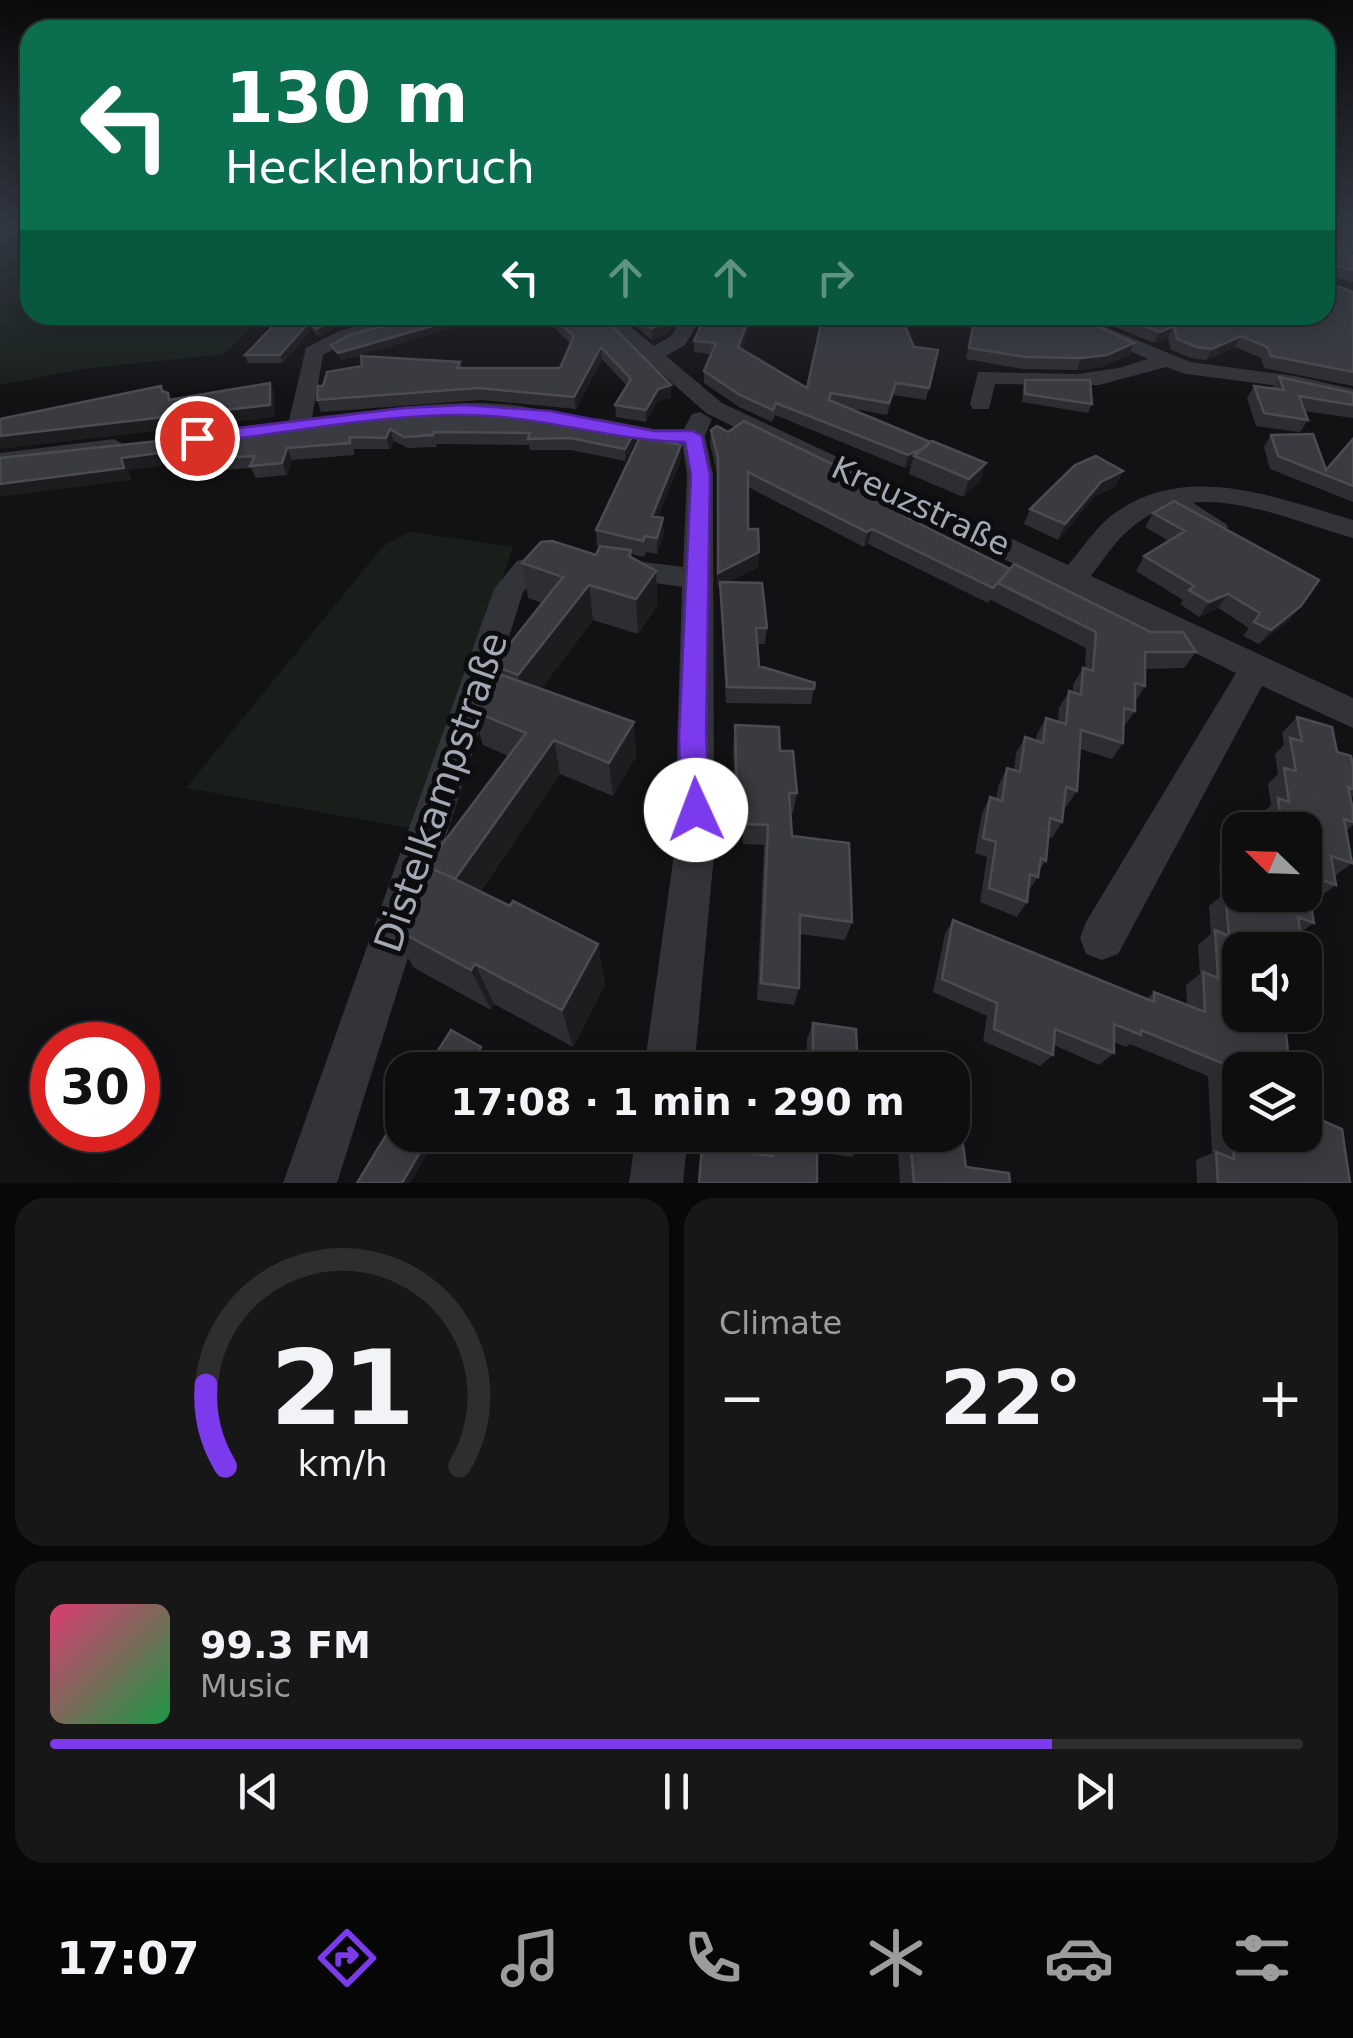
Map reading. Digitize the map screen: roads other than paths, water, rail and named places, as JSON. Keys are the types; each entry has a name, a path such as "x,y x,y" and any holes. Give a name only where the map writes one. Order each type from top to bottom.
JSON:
{"street":[{"path":"299,426 313,352 332,340 388,325"},
{"name":"Kreuzstraße","path":"617,325 714,408 1353,714"},
{"path":"652,354 673,348 688,325"},
{"path":"1083,325 1204,372 1295,382 1353,396"},
{"path":"981,404 986,377 1064,382 1104,379 1165,360"},
{"path":"671,1052 694,854 700,475 693,436 698,420 714,408"},
{"path":"260,431 465,410 559,418 654,436 693,436"},
{"path":"0,460 144,444"},
{"path":"1074,578 1122,520 1146,504 1176,496 1208,495 1274,504 1353,529"},
{"name":"Distelkampstraße","path":"310,1183 509,590 517,577 543,562 561,561 696,579"},
{"path":"1102,938 1256,666"},
{"path":"656,1183 660,1152"}],"lane":[{"path":"1176,496 1240,540"}]}
